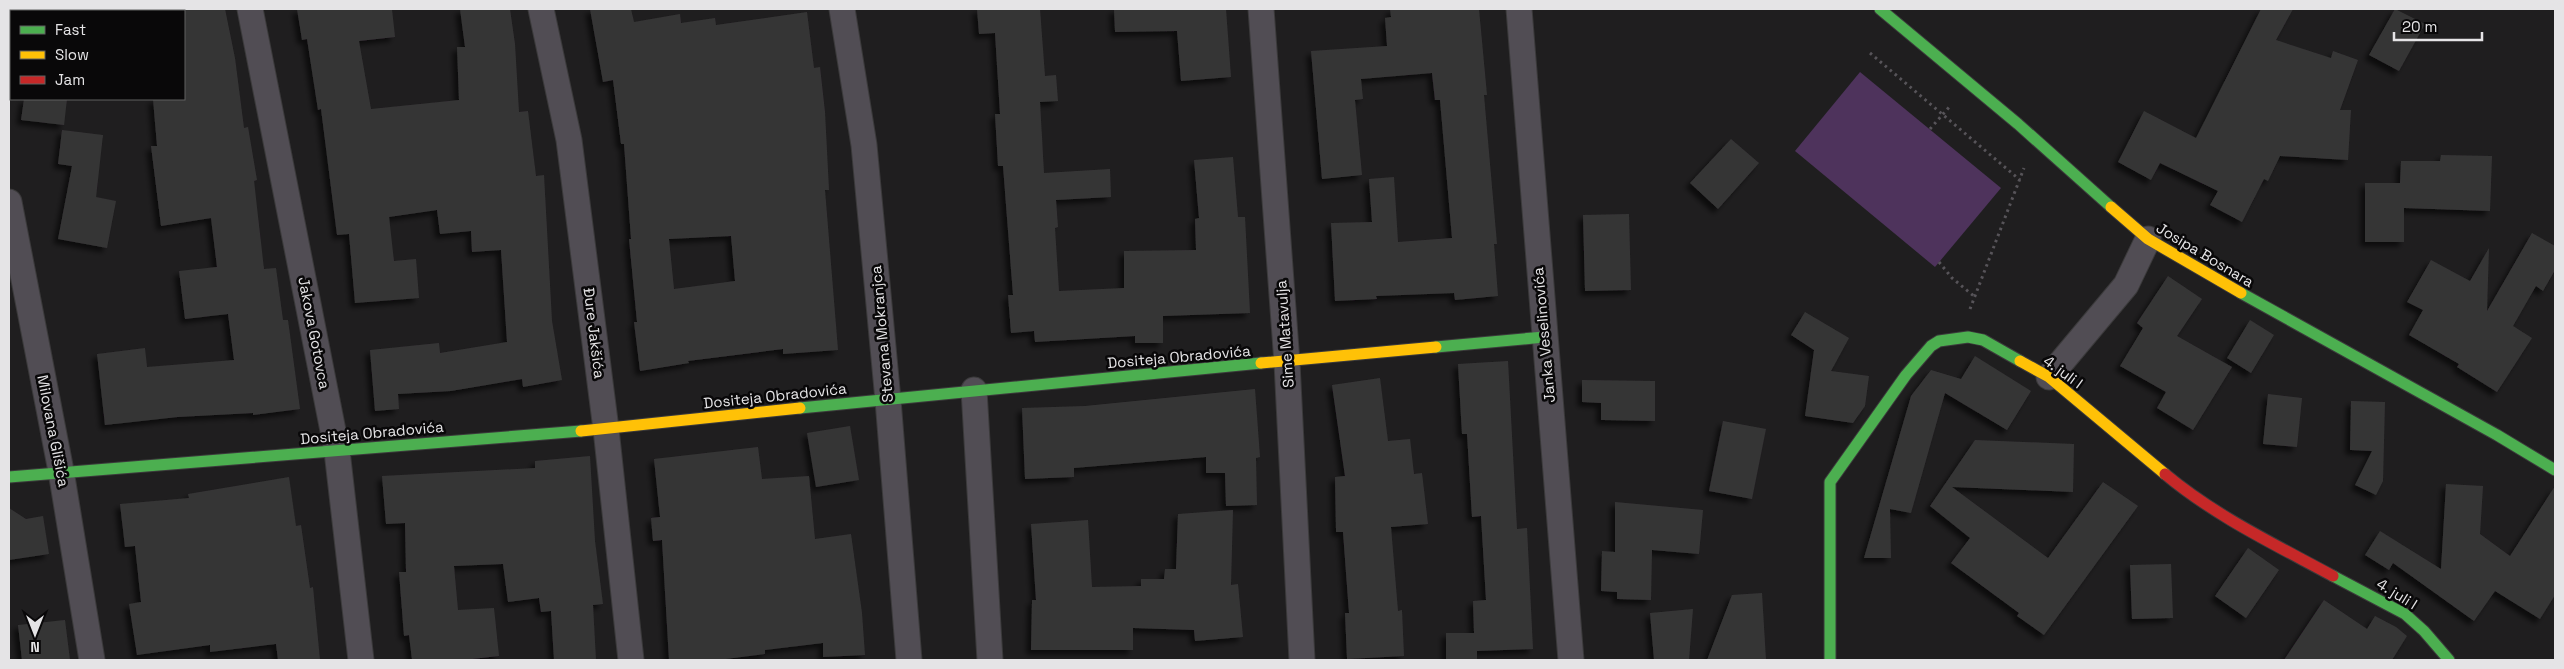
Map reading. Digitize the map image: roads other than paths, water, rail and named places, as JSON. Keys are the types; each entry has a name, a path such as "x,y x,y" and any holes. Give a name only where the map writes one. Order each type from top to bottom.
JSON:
{"street":[{"name":"Jakova Gotovca","path":"250,9 337,451 360,660"},
{"name":"Đure Jakšića","path":"541,9 569,140 606,429 631,660"},
{"name":"Stevana Mokranjca","path":"842,9 864,145 888,400 909,660"},
{"name":"Sime Matavulja","path":"1261,9 1287,362 1302,660"},
{"name":"Janka Veselinovića","path":"1519,9 1571,660"},
{"name":"Josipa Bosnara","path":"1880,9 2035,140 2148,239 2276,313 2497,435 2555,470"},
{"name":"Milovana Glišića","path":"9,202 61,471 92,660"},
{"path":"2049,377 2126,285 2148,239"},
{"name":"Dositeja Obradovića","path":"9,477 61,471 606,429 974,390 1544,337"},
{"name":"4. juli I","path":"1830,660 1830,482 1919,360 1939,341 1959,338 1983,340 2049,377 2184,490 2246,528 2405,614 2424,631 2448,660"},
{"path":"974,390 990,660"}]}
